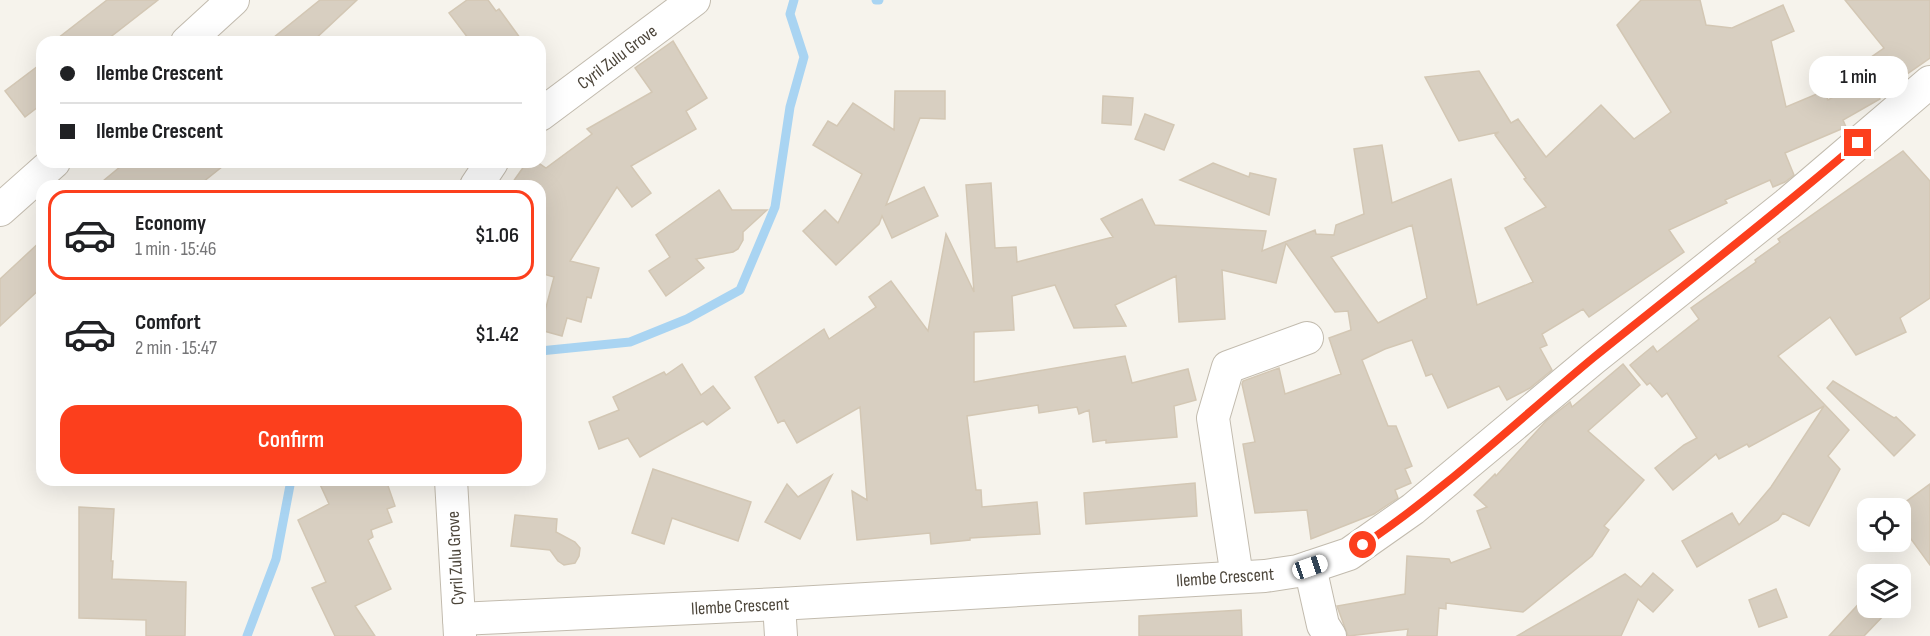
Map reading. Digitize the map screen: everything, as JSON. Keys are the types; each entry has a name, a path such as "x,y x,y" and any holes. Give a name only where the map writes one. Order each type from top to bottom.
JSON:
{"street":[{"path":"194,36 233,0"},
{"name":"Cyril Zulu Grove","path":"546,111 694,0"},
{"name":"Ilembe Crescent","path":"459,628 779,604 1298,572 1349,554 1413,509 1593,359 1787,204 1930,82"},
{"path":"0,210 47,168"},
{"path":"1237,577 1213,418 1228,367 1307,338"},
{"name":"Cyril Zulu Grove","path":"451,486 459,628"},
{"path":"1310,567 1323,624 1330,636"},
{"path":"779,604 781,636"}],"building":[{"path":"107,0 158,0 112,36 61,36"},
{"path":"320,0 357,0 318,36 275,36"},
{"path":"467,0 488,0 496,11 499,9 519,36 466,36 449,13"},
{"path":"1641,0 1700,0 1706,25 1732,28 1783,5 1794,31 1771,41 1786,107 1824,91 1828,100 1868,78 1880,99 1843,120 1846,127 1785,153 1794,175 1785,182 1773,187 1770,180 1725,200 1727,203 1669,230 1684,252 1589,317 1583,309 1542,334 1547,345 1540,348 1552,370 1530,388 1507,400 1499,386 1448,408 1432,374 1426,376 1412,340 1362,360 1388,426 1396,426 1412,466 1405,469 1411,483 1395,490 1398,498 1374,514 1311,539 1307,510 1255,513 1243,444 1255,442 1243,381 1279,368 1285,394 1341,374 1329,338 1351,330 1348,311 1335,312 1286,243 1276,283 1222,270 1225,319 1179,322 1176,276 1115,305 1126,326 1074,328 1055,285 1012,296 1014,330 974,332 974,382 1125,356 1132,383 1188,369 1196,400 1174,406 1177,437 1093,442 1089,410 1079,414 1077,407 1039,413 1038,405 967,416 976,490 981,490 982,507 1037,502 1040,534 970,538 970,540 931,544 930,533 857,540 852,491 867,500 860,407 797,443 784,420 778,423 755,377 824,329 829,339 876,307 869,297 891,281 928,331 946,234 974,292 966,185 991,183 995,248 1016,247 1017,262 1113,237 1101,219 1142,199 1155,225 1266,231 1262,251 1315,230 1316,234 1334,235 1336,225 1364,214 1354,149 1382,145 1392,203 1451,179 1477,305 1533,282 1505,228 1546,207 1495,135 1499,132 1459,141 1425,77 1479,71 1511,123 1518,119 1546,157 1601,105 1634,139 1671,112 1617,25","holes":["1412,225 1427,298 1378,323 1331,257"]},
{"path":"1845,0 1930,0 1930,58 1887,88 1867,60 1884,48"},
{"path":"673,41 707,98 686,111 696,129 631,166 651,193 632,207 617,187 570,261 599,268 591,298 587,297 581,322 567,318 562,336 546,332 546,307 554,277 546,275 546,180 514,180 523,168 546,168 592,134 587,129 652,92 635,68"},
{"path":"36,68 36,109 25,117 5,91"},
{"path":"895,91 945,91 945,119 920,118 886,205 924,187 938,216 892,238 882,216 879,224 836,265 803,231 825,210 838,223 862,174 813,145 828,121 837,126 853,103 894,130"},
{"path":"1103,96 1133,98 1131,125 1102,123"},
{"path":"1145,114 1174,125 1164,150 1135,139"},
{"path":"1903,151 1930,181 1930,298 1900,318 1906,332 1856,355 1830,317 1778,356 1849,430 1828,456 1840,469 1809,526 1783,513 1778,520 1697,567 1682,541 1732,513 1739,525 1771,487 1824,406 1749,447 1747,444 1719,459 1716,454 1673,490 1655,468 1684,445 1697,438 1667,393 1662,397 1650,383 1647,385 1630,365 1653,346 1657,352 1699,319 1691,308 1756,262 1755,260 1780,242 1778,239"},
{"path":"1213,163 1249,177 1250,173 1276,179 1269,215 1180,180"},
{"path":"119,168 220,168 206,180 104,180"},
{"path":"719,190 732,210 767,210 743,232 743,240 738,249 696,259 704,268 666,296 649,271 670,257 656,235"},
{"path":"36,246 36,293 0,326 0,279"},
{"path":"682,364 701,395 713,386 730,408 707,425 703,421 640,457 628,438 599,449 589,422 619,410 613,397 664,372 666,375"},
{"path":"1623,364 1640,385 1588,431 1644,480 1604,526 1609,530 1592,556 1523,612 1446,603 1446,609 1439,608 1437,636 1407,636 1408,629 1348,636 1337,606 1405,594 1407,556 1449,559 1451,563 1491,548 1477,511 1487,507 1474,495 1495,474 1496,476 1546,421 1570,402 1572,407"},
{"path":"1833,381 1894,418 1896,417 1915,435 1894,456 1827,388"},
{"path":"653,469 751,502 738,541 672,518 664,544 632,533"},
{"path":"832,475 800,539 765,522 787,484 798,497"},
{"path":"1195,483 1197,516 1086,524 1084,493"},
{"path":"1930,484 1930,565 1911,539 1911,498"},
{"path":"321,486 388,486 395,506 387,509 392,522 371,530 373,537 368,540 391,589 355,606 375,636 335,636 312,588 326,582 298,520 329,504"},
{"path":"79,507 114,509 112,579 186,582 185,636 146,636 146,620 79,618"},
{"path":"515,515 557,519 556,532 575,542 580,548 575,563 564,565 550,550 511,546"},
{"path":"1653,573 1673,590 1653,612 1638,599 1621,636 1517,636 1625,574 1641,587"},
{"path":"1776,589 1787,617 1759,627 1749,600"},
{"path":"1857,606 1857,618 1881,618 1864,636 1829,636"},
{"path":"1241,610 1242,636 1139,636 1139,616"}],"waterway":[{"path":"546,350 630,342 687,319 740,290 775,207 790,107 804,57 790,14 794,0"},
{"path":"247,636 276,559 290,486"}],"route":[{"path":"1363,545 1413,509 1593,359 1787,204 1858,143"}]}
